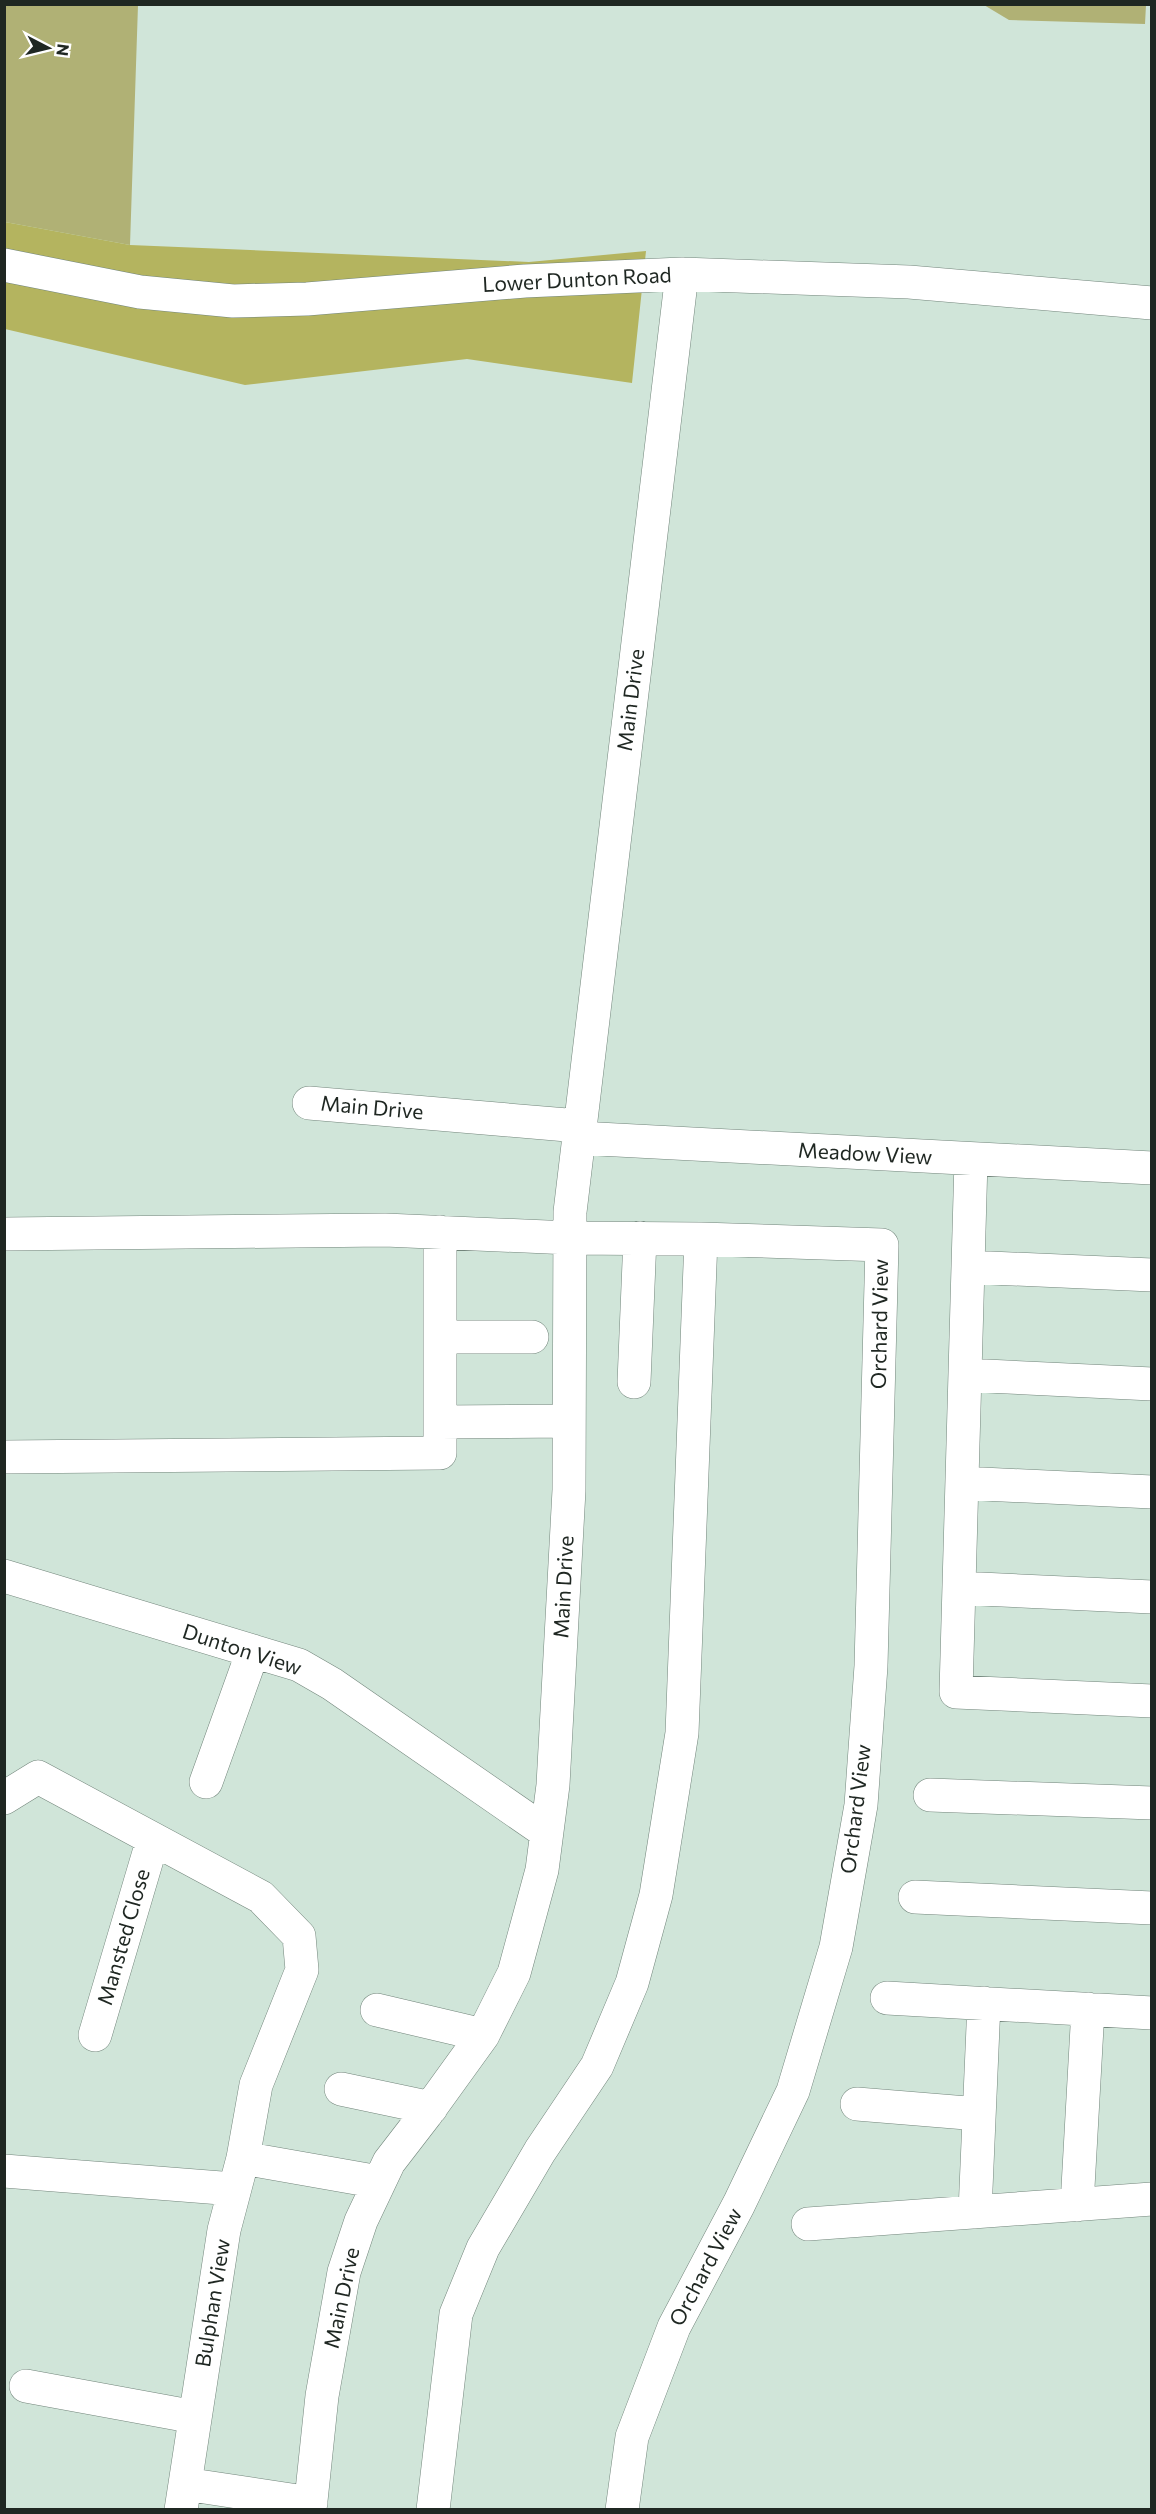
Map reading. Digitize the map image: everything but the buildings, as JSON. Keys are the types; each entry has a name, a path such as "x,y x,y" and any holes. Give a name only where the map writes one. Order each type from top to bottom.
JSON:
{"street":[{"name":"Lower Dunton Road","path":"4,265 140,292 233,301 307,300 525,281 682,274 909,282 1152,303"},
{"name":"Main Drive","path":"311,2506 322,2396 344,2272 361,2221 389,2162 483,2035 514,1973 542,1870 554,1773 569,1490 570,1212 682,274"},
{"name":"Main Drive","path":"309,1103 579,1132"},
{"name":"Meadow View","path":"579,1132 971,1160 1152,1168"},
{"path":"971,1160 956,1692 1152,1701"},
{"path":"4,1234 385,1230 570,1238"},
{"path":"4,1457 440,1453 440,1232"},
{"name":"Orchard View","path":"570,1238 701,1239 882,1245 871,1666 861,1805 836,1947 793,2091 739,2204 674,2327 632,2437 622,2510"},
{"path":"634,1382 640,1238"},
{"path":"433,2510 456,2314 483,2248 540,2151 597,2066 632,1983 656,1895 682,1733 701,1239"},
{"path":"968,1268 1152,1275"},
{"path":"440,1337 532,1337"},
{"path":"965,1376 1152,1384"},
{"path":"440,1422 569,1420"},
{"path":"962,1484 1152,1492"},
{"name":"Dunton View","path":"4,1576 299,1665 332,1684 546,1832"},
{"path":"959,1588 1152,1597"},
{"path":"206,1782 253,1651"},
{"name":"Mansted Close","path":"4,1798 38,1777 261,1897 299,1936 302,1970 256,2085 239,2173"},
{"path":"930,1795 1152,1803"},
{"name":"Mansted Close","path":"95,2035 153,1839"},
{"path":"915,1898 1152,1908"},
{"path":"887,1998 1152,2013"},
{"path":"975,2212 984,2003"},
{"path":"1077,2205 1088,2009"},
{"path":"377,2010 483,2035"},
{"path":"341,2090 431,2108"},
{"path":"857,2104 979,2114"},
{"path":"4,2172 239,2173 379,2182"},
{"name":"Bulphan View","path":"239,2173 224,2230 183,2497 311,2506"},
{"path":"808,2224 1152,2199"},
{"path":"26,2386 195,2417"}],"green space":[{"path":"4,5 138,5 130,245 5,222"},
{"path":"984,5 1146,5 1145,24 1009,20"}],"shaded area":[{"path":"5,222 130,245 529,262 646,251 632,383 467,359 245,385 5,329"}]}
